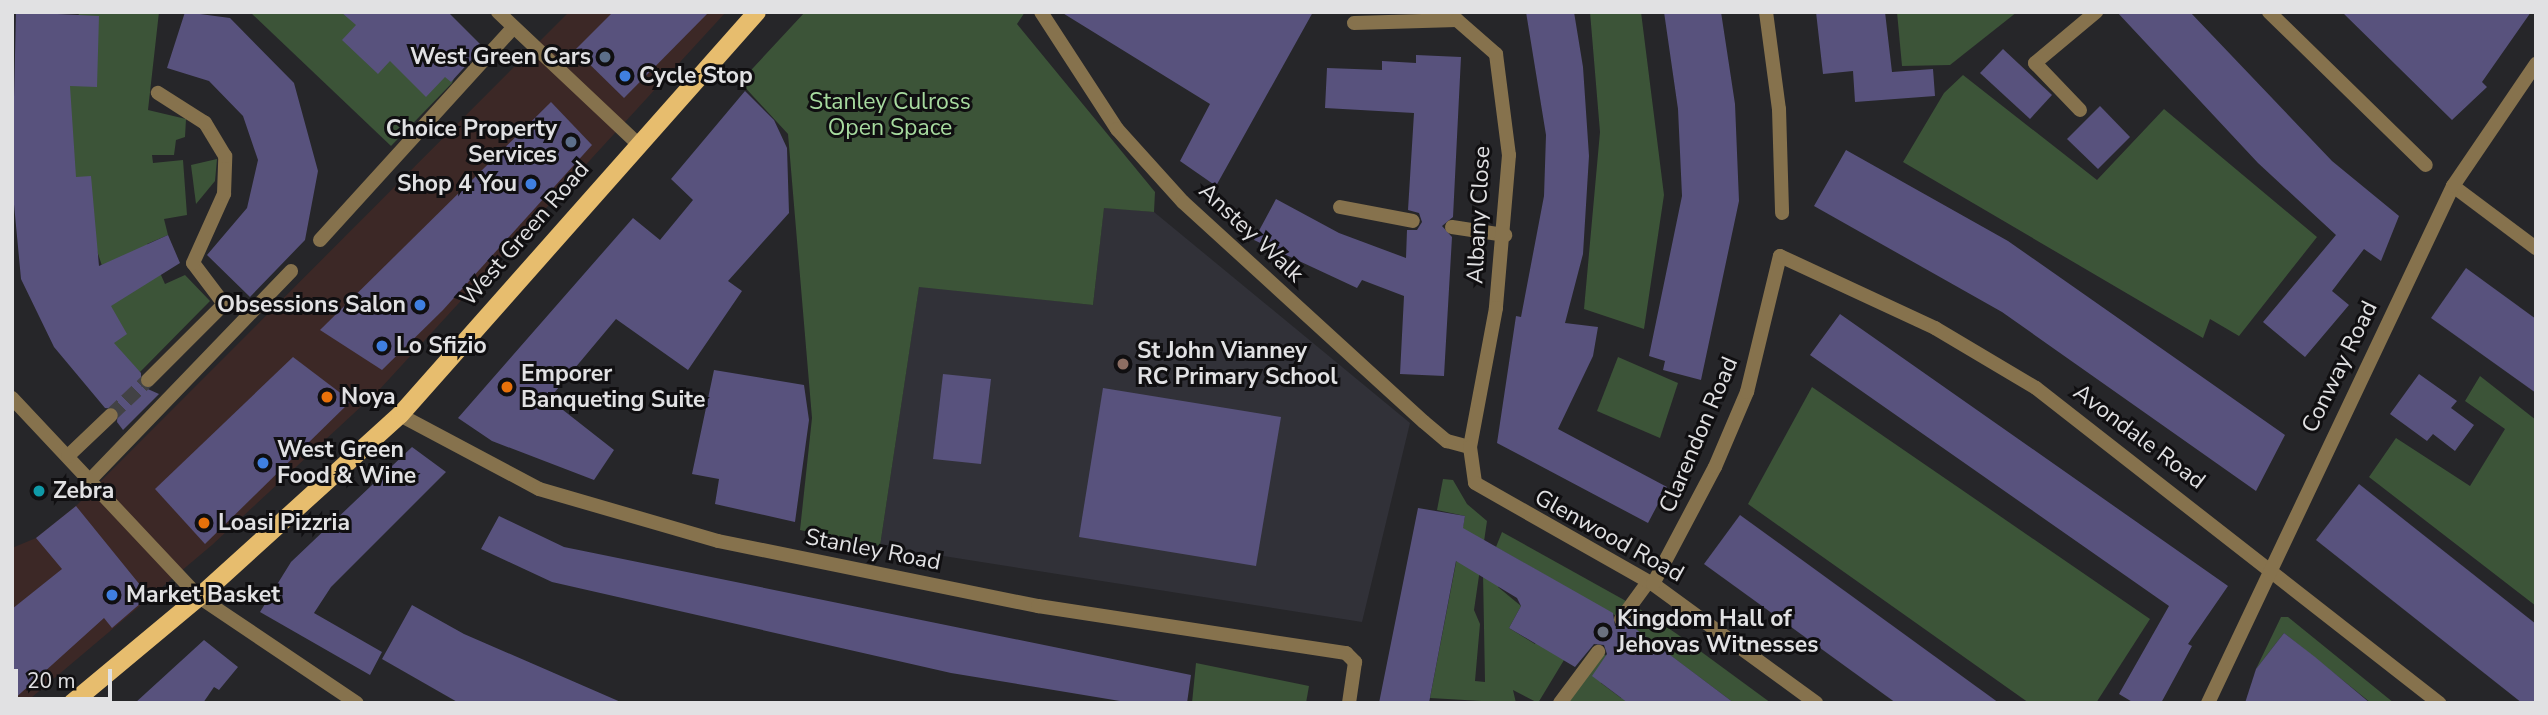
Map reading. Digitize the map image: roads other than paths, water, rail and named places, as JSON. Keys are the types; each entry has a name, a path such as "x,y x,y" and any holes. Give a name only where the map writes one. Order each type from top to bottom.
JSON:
{"main road":[{"name":"West Green Road","path":"72,703 86,695 199,597 400,415 637,144 757,12"}],"street":[{"path":"498,12 637,144"},
{"name":"Anstey Walk","path":"1041,12 1117,129 1182,202 1424,422 1447,441 1469,447"},
{"path":"1766,12 1779,110 1782,213"},
{"path":"2080,110 2035,63 2096,12"},
{"path":"2269,12 2426,165"},
{"name":"Albany Close","path":"1354,23 1457,20 1496,54 1509,155 1505,235 1469,447"},
{"path":"320,240 513,28"},
{"name":"Conway Road","path":"2208,703 2269,567 2453,186 2536,64"},
{"path":"148,380 224,304 196,273 193,263 223,194 223,149 205,122 158,93"},
{"path":"2453,186 2536,248"},
{"path":"1340,207 1413,221"},
{"path":"1452,227 1505,235"},
{"name":"Avondale Road","path":"1780,256 1935,328 2036,388 2269,567 2439,703"},
{"name":"Clarendon Road","path":"1621,618 1650,583 1710,478 1747,392 1780,256"},
{"path":"90,480 291,271"},
{"path":"12,398 199,597 357,703"},
{"path":"68,456 111,415"},
{"name":"Stanley Road","path":"400,415 539,489 718,541 1038,606 1346,653 1355,662 1349,703"},
{"name":"Glenwood Road","path":"1469,447 1475,483 1494,498 1650,583 1816,703"},
{"path":"1560,703 1598,652"}],"tunnel":[{"path":"111,415 148,380"}],"place":[{"name":"West Green Cars","path":"605,57"},
{"name":"Cycle Stop","path":"625,76"},
{"name":"Choice Property Services","path":"571,142"},
{"name":"Shop 4 You","path":"531,184"},
{"name":"Obsessions Salon","path":"420,305"},
{"name":"Lo Sfizio","path":"382,346"},
{"name":"St John Vianney RC Primary School","path":"1123,364"},
{"name":"Emporer Banqueting Suite","path":"507,387"},
{"name":"Noya","path":"327,397"},
{"name":"West Green Food & Wine","path":"263,463"},
{"name":"Zebra","path":"39,491"},
{"name":"Loasi Pizzria","path":"204,523"},
{"name":"Market Basket","path":"112,595"},
{"name":"Kingdom Hall of Jehovas Witnesses","path":"1603,632"}],"park label":[{"name":"Stanley Culross Open Space","path":"890,115"}]}
